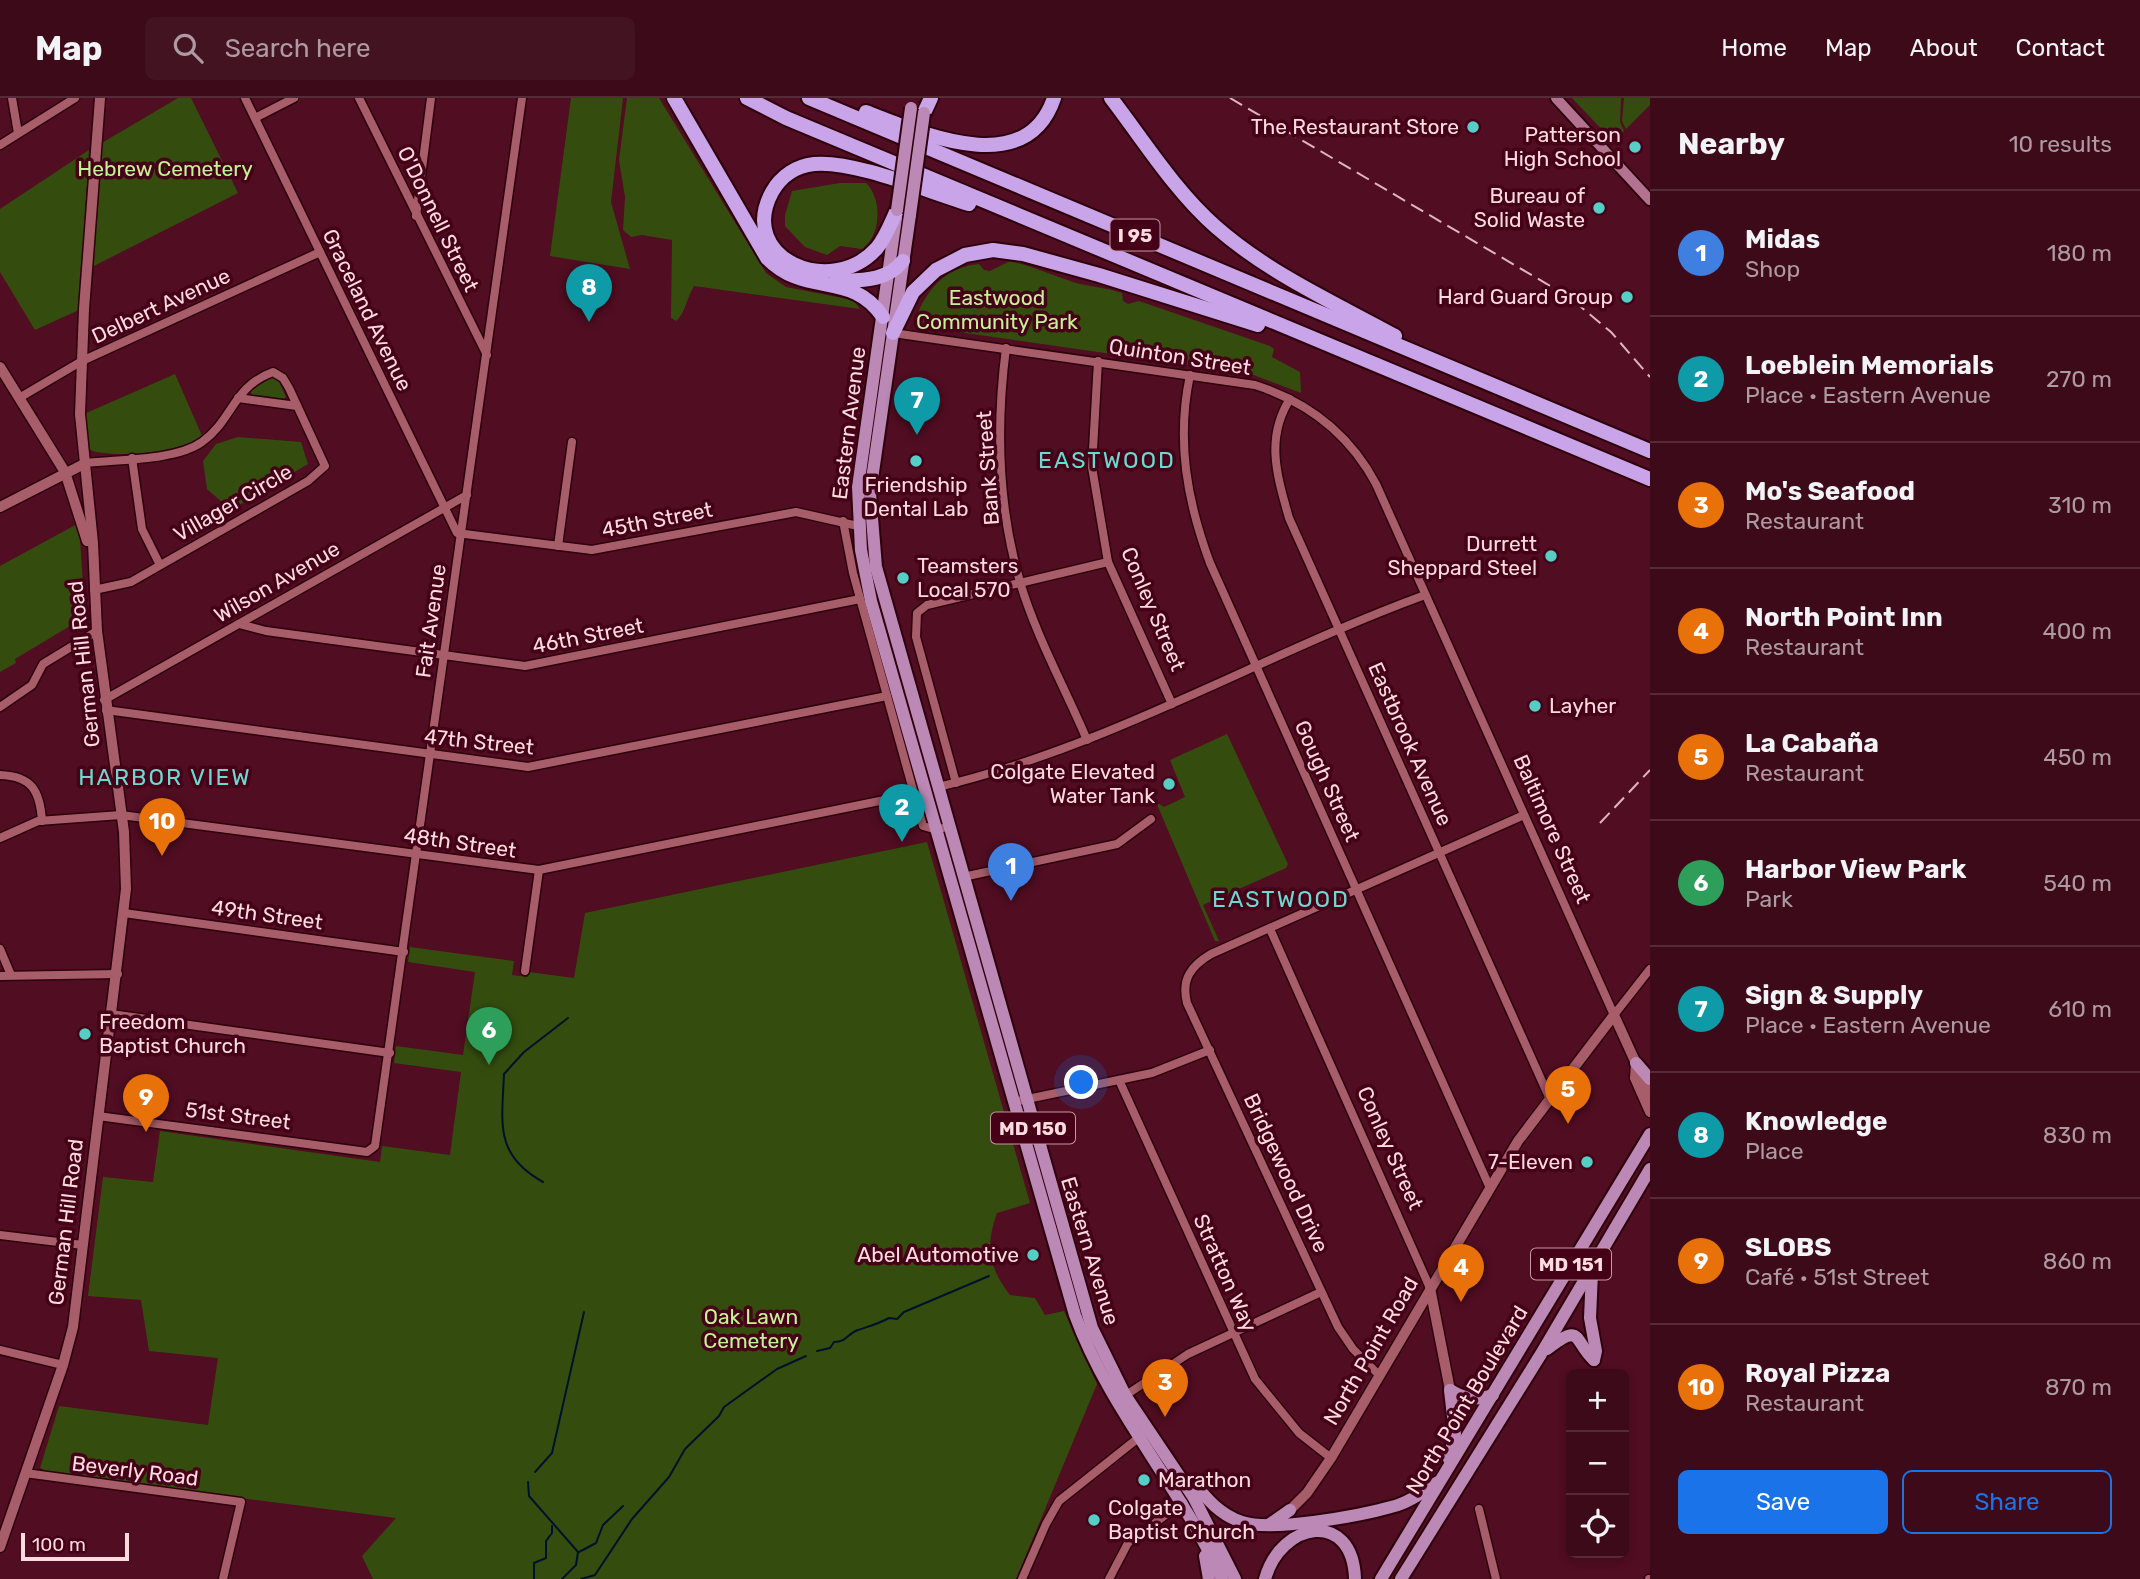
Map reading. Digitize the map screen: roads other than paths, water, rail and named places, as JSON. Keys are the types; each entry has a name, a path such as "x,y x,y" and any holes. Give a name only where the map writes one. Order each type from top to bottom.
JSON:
{"highway":[{"path":"674,98 767,258 788,275 858,291 874,304 883,317"},
{"name":"I 95","path":"747,98 786,118 1650,479"},
{"name":"I 95","path":"809,98 1650,451"},
{"path":"830,98 928,136 985,145 1015,141 1030,133 1042,122 1054,98"},
{"path":"916,106 929,98"},
{"path":"1111,98 1195,206 1230,239 1278,271 1460,373"},
{"path":"903,213 865,258 838,271 801,269 783,259 774,248 765,224 769,197 782,178 802,167 824,164 887,178 1054,231"},
{"path":"893,333 913,292 936,270 965,255 1008,251 1145,289 1365,360"},
{"path":"810,282 868,279 889,274 903,261"}],"main road":[{"path":"1556,98 1650,200"},
{"name":"Eastern Avenue","path":"916,106 903,213 889,274 859,471 858,526 871,601 926,790 943,828 1055,1229 1086,1330 1120,1399 1144,1433 1200,1532 1222,1579"},
{"path":"1598,141 1650,189"},
{"name":"Eastern Avenue","path":"903,213 903,261 874,463 870,516 881,590 926,790"},
{"path":"859,471 864,478 863,510 870,516"},
{"path":"858,526 865,530 872,571 881,590"},
{"path":"1636,1063 1650,1079"},
{"name":"North Point Boulevard","path":"1381,1579 1650,1134"},
{"name":"North Point Boulevard","path":"1401,1579 1541,1354 1650,1169"},
{"path":"1541,1354 1569,1335 1579,1338 1594,1360 1596,1351 1590,1318 1592,1268"},
{"path":"1169,1458 1218,1509 1243,1522 1266,1526 1391,1507 1410,1500 1444,1475 1455,1434 1450,1390 1474,1399 1493,1395"},
{"name":"Eastern Avenue","path":"1144,1433 1169,1458 1211,1528 1235,1579"},
{"path":"1412,1579 1456,1491"},
{"path":"1266,1526 1290,1510"},
{"path":"1265,1579 1279,1550 1297,1534 1310,1530 1326,1532 1344,1544 1352,1557 1355,1579"},
{"path":"1200,1532 1209,1579"}],"street":[{"path":"12,98 18,133"},
{"path":"0,145 75,98"},
{"name":"German Hill Road","path":"0,1547 63,1365 73,1326 124,913 127,867 97,631 86,463 80,414 100,98"},
{"name":"Graceland Avenue","path":"245,98 444,508 457,533 461,533"},
{"path":"255,118 294,98"},
{"name":"O'Donnell Street","path":"359,98 486,355"},
{"path":"416,216 431,98"},
{"name":"Fait Avenue","path":"374,1149 390,1053 522,98"},
{"name":"Delbert Avenue","path":"19,398 82,361 320,252"},
{"name":"Quinton Street","path":"893,333 1255,385 1290,399 1340,434 1376,484 1425,595"},
{"name":"Bank Street","path":"1006,348 999,440 1010,538 1020,582 1087,740"},
{"name":"Conley Street","path":"1098,361 1093,467 1108,562 1172,704"},
{"path":"0,367 65,472 84,527 94,590"},
{"name":"Villager Circle","path":"86,463 175,454 197,445 212,432 249,383 277,373 297,406 324,462 323,471 131,582 94,590"},
{"name":"Gough Street","path":"1190,375 1182,429 1192,508 1210,563 1490,1188"},
{"path":"238,398 297,406"},
{"name":"Eastbrook Avenue","path":"1290,399 1282,412 1274,438 1277,473 1289,518 1549,1097"},
{"path":"558,546 572,442"},
{"path":"132,458 142,529 160,565"},
{"path":"0,507 86,463"},
{"name":"Wilson Avenue","path":"105,705 239,624 467,495"},
{"name":"45th Street","path":"461,533 604,550 796,512 858,526"},
{"name":"Eastern Avenue","path":"843,522 860,599 887,695 926,790 923,826 943,828"},
{"path":"956,783 916,637 917,613 927,604 1108,562"},
{"name":"48th Street","path":"0,838 42,821 121,815 539,870 926,790 1016,767 1087,740 1425,595"},
{"name":"Baltimore Street","path":"1425,595 1650,1094"},
{"name":"46th Street","path":"239,624 266,631 525,666 860,599"},
{"path":"0,707 32,684 43,664 97,631"},
{"name":"47th Street","path":"105,705 518,767 542,766 887,695"},
{"path":"0,775 21,777 33,786 39,796 42,821"},
{"path":"1270,929 1524,815"},
{"path":"957,879 1117,844 1151,819"},
{"path":"525,971 539,870"},
{"name":"49th Street","path":"124,913 404,953"},
{"name":"Conley Street","path":"1270,929 1430,1288 1450,1390"},
{"name":"Bridgewood Drive","path":"1270,929 1211,954 1187,975 1184,987 1186,1001 1321,1292 1347,1341 1379,1375"},
{"path":"0,949 11,975"},
{"name":"North Point Road","path":"1290,1510 1307,1493 1331,1458 1518,1141 1549,1097 1650,969"},
{"path":"0,976 118,974"},
{"path":"111,1014 390,1053"},
{"path":"1019,1101 1158,1070 1210,1050"},
{"name":"Baltimore Street","path":"1636,1063 1635,1078 1650,1112"},
{"name":"Stratton Way","path":"1119,1080 1255,1379 1299,1433 1331,1458"},
{"name":"51st Street","path":"98,1116 367,1152 374,1149"},
{"path":"0,1235 83,1245"},
{"path":"1120,1399 1158,1371 1321,1292"},
{"path":"0,1350 63,1365"},
{"path":"1022,1579 1050,1515 1059,1501 1144,1433"},
{"name":"Beverly Road","path":"25,1473 241,1502 222,1579"},
{"path":"1109,1579 1128,1543 1183,1502"},
{"path":"1479,1509 1496,1579"}],"waterway":[{"path":"543,1182 516,1161 504,1136 504,1074 524,1052 568,1018"},
{"path":"817,1351 830,1348 834,1342 842,1341 855,1331 889,1318 897,1319 904,1312 989,1276"},
{"path":"535,1472 552,1453 584,1312"},
{"path":"581,1579 595,1575 632,1519 669,1477 685,1449 719,1416 724,1407 777,1369 806,1356"},
{"path":"528,1482 529,1496 578,1552 576,1565 562,1579"},
{"path":"579,1552 596,1543 603,1525 623,1506"},
{"path":"534,1579 534,1563 546,1558 546,1541 552,1533 552,1526"}],"railway":[{"path":"1230,98 1569,297 1611,332 1650,377"},
{"path":"1600,823 1650,770"}],"place":[{"name":"The Restaurant Store","path":"1473,127"},
{"name":"Patterson High School","path":"1635,147"},
{"name":"Bureau of Solid Waste","path":"1599,208"},
{"name":"Hard Guard Group","path":"1627,297"},
{"name":"Knowledge","path":"589,322"},
{"name":"Sign & Supply","path":"917,435"},
{"name":"Friendship Dental Lab","path":"916,461"},
{"name":"Durrett Sheppard Steel","path":"1551,556"},
{"name":"Teamsters Local 570","path":"903,578"},
{"name":"Layher","path":"1535,706"},
{"name":"Colgate Elevated Water Tank","path":"1169,784"},
{"name":"Loeblein Memorials","path":"902,842"},
{"name":"Royal Pizza","path":"162,856"},
{"name":"Midas","path":"1011,901"},
{"name":"Freedom Baptist Church","path":"85,1034"},
{"name":"Harbor View Park","path":"489,1065"},
{"name":"La Cabaña","path":"1568,1124"},
{"name":"SLOBS","path":"146,1132"},
{"name":"7-Eleven","path":"1587,1162"},
{"name":"Abel Automotive","path":"1033,1255"},
{"name":"North Point Inn","path":"1461,1302"},
{"name":"Mo's Seafood","path":"1165,1417"},
{"name":"Marathon","path":"1144,1480"},
{"name":"Colgate Baptist Church","path":"1094,1520"}],"district":[{"name":"EASTWOOD","path":"1107,460"},
{"name":"HARBOR VIEW","path":"165,777"},
{"name":"EASTWOOD","path":"1281,899"}],"park label":[{"name":"Hebrew Cemetery","path":"165,169"},
{"name":"Eastwood Community Park","path":"997,310"},
{"name":"Oak Lawn Cemetery","path":"751,1329"}]}
